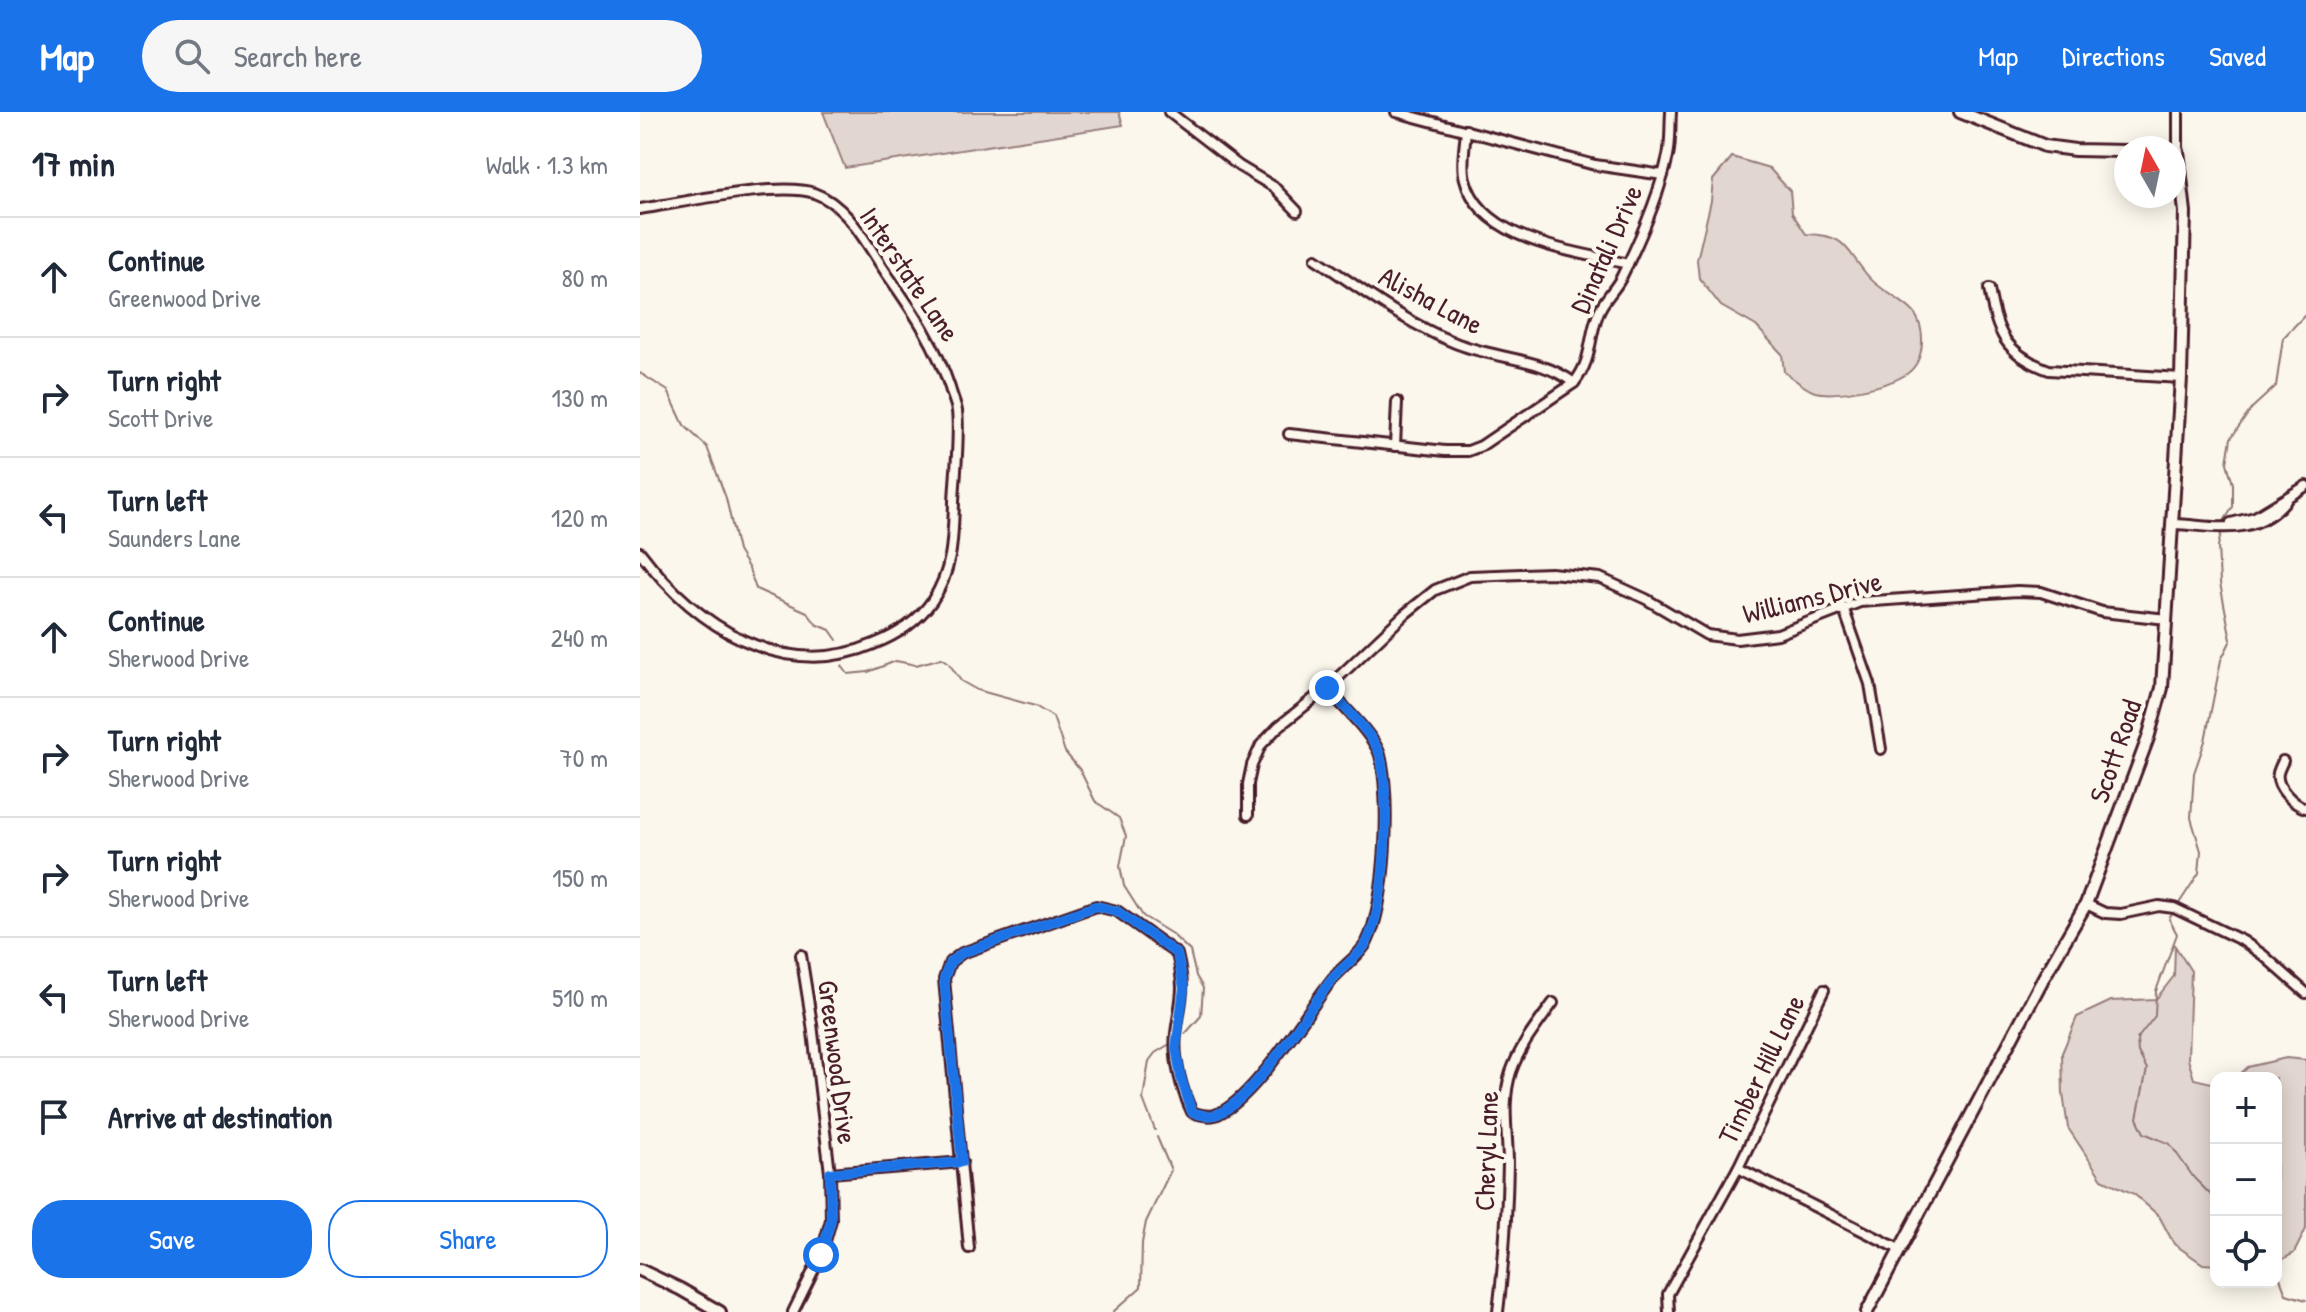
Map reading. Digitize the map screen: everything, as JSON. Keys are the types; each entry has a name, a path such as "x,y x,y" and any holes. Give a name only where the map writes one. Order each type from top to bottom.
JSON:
{"main road":[{"path":"1960,112 2045,146 2114,151"},
{"name":"Scott Road","path":"1867,1312 2044,977 2086,904 2148,738 2162,688 2174,524 2184,208"},
{"path":"640,1270 720,1312"}],"street":[{"path":"1169,112 1239,166 1274,187 1297,211"},
{"path":"1396,112 1595,165 1663,175"},
{"name":"Dinatali Drive","path":"1289,434 1468,451 1481,446 1574,383 1584,371 1590,355 1599,310 1614,292 1628,264 1663,175 1669,152 1671,112"},
{"path":"2177,136 2178,112"},
{"path":"1466,130 1465,179 1476,200 1497,224 1522,238 1628,264"},
{"name":"Interstate Lane","path":"640,209 751,192 798,189 834,203 850,221 920,322 940,356 957,411 952,555 938,590 925,610 898,633 883,641 826,657 791,655 755,646 697,613 640,552"},
{"name":"Alisha Lane","path":"1316,259 1439,336 1484,354 1554,370 1574,383"},
{"path":"1989,289 2001,335 2014,351 2030,363 2049,370 2181,378"},
{"path":"1395,446 1397,402"},
{"path":"2174,524 2219,526 2249,523 2306,486"},
{"name":"Williams Drive","path":"1248,815 1248,784 1261,745 1405,614 1435,590 1470,576 1551,573 1600,578 1646,599 1707,635 1737,639 1778,634 1843,607 1882,599 2017,591 2041,592 2102,612 2167,619"},
{"path":"1843,607 1870,684 1881,749"},
{"path":"969,1248 944,979 950,962 962,953 1096,906 1117,911 1177,954 1184,988 1176,1048 1181,1078 1192,1112 1203,1116 1217,1115 1241,1096 1276,1060 1332,979 1366,943 1376,913 1385,853 1384,794 1379,753 1327,688"},
{"path":"2283,761 2277,775 2279,785 2297,806 2306,808"},
{"path":"2086,904 2105,913 2121,914 2159,906 2177,909 2243,941 2306,993"},
{"name":"Greenwood Drive","path":"793,1312 821,1255 831,1220 830,1173 801,955"},
{"name":"Timber Hill Lane","path":"1669,1312 1668,1294 1738,1168 1824,990"},
{"name":"Cheryl Lane","path":"1498,1312 1508,1183 1504,1105 1511,1072 1524,1043 1553,1003"},
{"path":"830,1173 962,1162"},
{"name":"Timber Hill Lane","path":"1738,1168 1901,1250"}],"shaded area":[{"path":"823,112 1119,112 1123,125 845,168"},
{"path":"1732,157 1769,168 1790,191 1792,213 1806,234 1830,237 1844,245 1873,281 1915,314 1921,329 1922,347 1912,370 1874,387 1848,392 1815,392 1784,372 1782,354 1756,326 1721,306 1699,278 1697,260 1713,180"},
{"path":"2175,946 2191,971 2188,1059 2194,1079 2210,1083 2210,1265 2203,1264 2174,1244 2159,1216 2134,1194 2102,1179 2068,1128 2063,1094 2062,1053 2077,1017 2111,1001 2156,999 2174,976"},
{"path":"2286,1058 2306,1060 2306,1229 2294,1253 2282,1260 2282,1072 2243,1072 2248,1067"}],"waterway":[{"path":"2224,521 2233,507 2233,484 2227,463 2231,438 2252,408 2276,386 2283,338 2306,314"},
{"path":"640,373 668,391 684,425 707,447 726,498 738,551 756,589 807,612 816,624 830,630 837,640"},
{"path":"2176,908 2199,873 2201,851 2191,818 2194,773 2205,741 2221,660 2231,640 2220,583 2218,546 2222,530"},
{"path":"842,666 848,674 868,672 896,661 916,665 942,658 961,681 977,690 1035,706 1053,717 1065,752 1080,770 1095,801 1119,818 1126,836 1120,866 1124,886 1143,916 1172,934 1190,951 1196,976 1203,988 1201,1016 1185,1034"},
{"path":"2173,913 2169,919 2177,934 2156,991 2155,1016 2137,1039 2138,1052 2147,1069 2137,1118 2144,1133 2170,1144 2194,1178 2210,1194"},
{"path":"1155,1130 1143,1099 1149,1061 1168,1045"},
{"path":"1113,1312 1141,1287 1146,1222 1171,1170 1157,1137"},
{"path":"2282,1283 2286,1294 2306,1300"}],"route":[{"path":"821,1255 831,1220 830,1173 962,1162 944,979 950,962 962,953 1063,915 1096,906 1117,911 1177,954 1184,988 1176,1048 1185,1095 1192,1112 1203,1116 1217,1115 1241,1096 1276,1060 1332,979 1366,943 1376,913 1385,853 1384,794 1379,753 1327,688"}]}
